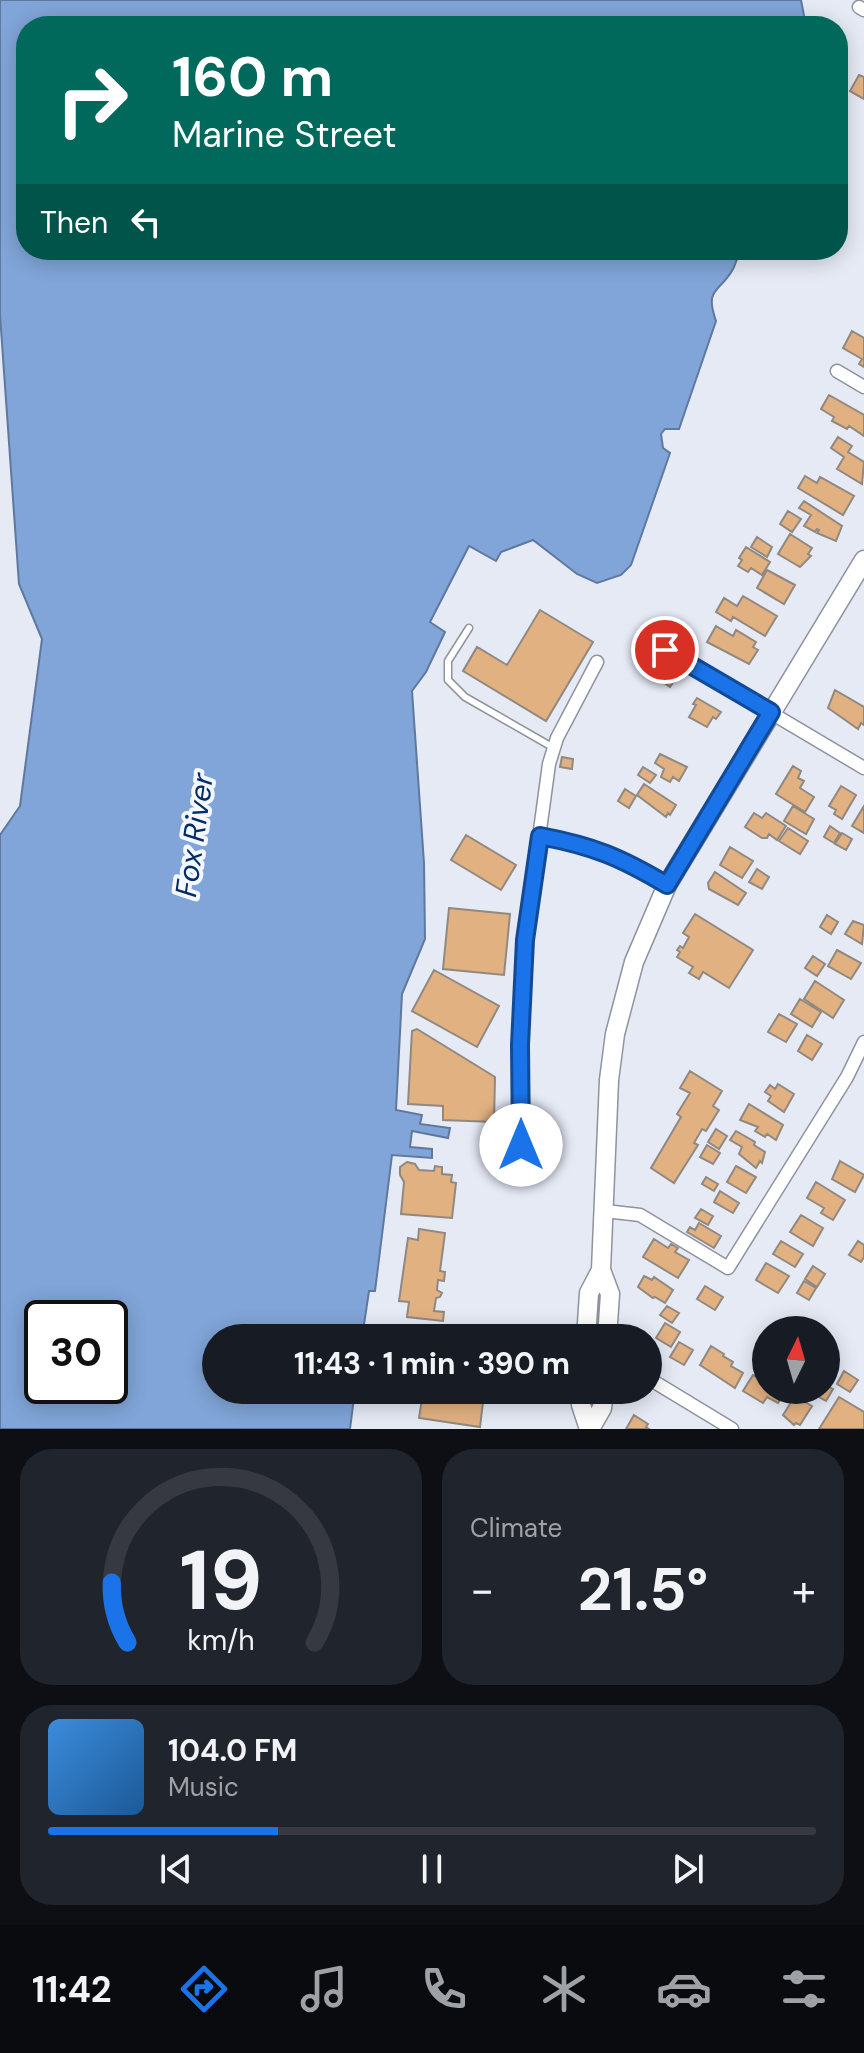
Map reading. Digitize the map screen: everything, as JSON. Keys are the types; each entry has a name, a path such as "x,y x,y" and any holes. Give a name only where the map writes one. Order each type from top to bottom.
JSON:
{"main road":[{"path":"587,1324 589,1293 601,1270 609,1080 615,1034 634,962 667,885 864,560"},
{"path":"601,1270 610,1294 608,1324"},
{"path":"581,1404 589,1429"},
{"path":"589,1429 602,1404"}],"street":[{"path":"837,371 864,387"},
{"path":"665,650 864,768"},
{"path":"521,1145 520,1045 525,940 549,764 597,662"},
{"path":"540,836 607,852 667,885"},
{"path":"605,1211 640,1215 728,1268 847,1077 864,1042"},
{"path":"662,1386 732,1429"}],"lane":[{"path":"469,628 448,661 448,680 465,697 554,748"}],"water":[{"name":"Fox River","path":"0,0 801,0 804,16 16,16 16,260 736,260 713,296 716,321 679,429 665,429 661,434 663,448 670,453 631,565 621,575 597,583 577,574 533,540 501,552 496,561 469,546 430,622 445,632 426,672 412,691 424,863 425,939 402,994 396,1110 422,1115 420,1124 450,1128 448,1138 412,1131 410,1147 432,1149 432,1158 392,1155 375,1291 369,1291 364,1324 202,1324 202,1404 353,1404 350,1429 0,1429 0,835 20,806 42,639 19,584 0,315"}],"building":[{"path":"859,75 864,77 864,99 850,91"},
{"path":"852,331 864,338 864,367 859,364 862,359 843,348"},
{"path":"829,395 864,415 864,436 849,426 847,429 832,421 834,417 821,409"},
{"path":"838,437 852,446 848,452 864,462 862,484 837,469 844,457 831,448"},
{"path":"805,476 817,483 820,477 854,496 843,515 798,488"},
{"path":"804,501 842,526 836,541 817,533 817,529 815,532 804,526 811,515 799,508"},
{"path":"788,511 801,519 792,532 780,524"},
{"path":"790,534 812,548 808,554 811,556 800,567 778,554"},
{"path":"757,537 772,547 767,557 751,547"},
{"path":"746,547 770,562 762,575 751,568 748,572 738,566"},
{"path":"767,570 795,585 784,604 757,588"},
{"path":"743,596 777,616 765,636 733,617 731,621 716,612 724,598 737,606"},
{"path":"540,610 593,642 546,721 463,671 477,647 507,665"},
{"path":"716,626 733,636 736,630 756,642 753,647 758,650 749,664 707,642"},
{"path":"655,669 663,674 666,669 677,676 670,687 652,674"},
{"path":"835,690 864,707 864,725 861,723 858,729 828,708"},
{"path":"697,698 721,712 716,719 713,717 707,727 689,717"},
{"path":"660,754 687,767 679,781 673,777 670,782 661,777 664,769 655,763"},
{"path":"562,757 573,759 572,769 560,767"},
{"path":"793,766 801,771 798,778 804,781 800,788 814,797 805,812 776,794"},
{"path":"643,767 656,775 650,783 638,775"},
{"path":"644,784 676,805 670,815 668,813 666,817 637,795"},
{"path":"841,786 856,795 842,819 829,806"},
{"path":"625,789 636,796 629,808 618,801"},
{"path":"793,806 814,819 806,834 784,821"},
{"path":"864,806 864,833 852,826"},
{"path":"754,813 762,818 766,813 786,826 777,840 769,834 767,838 762,838 745,827"},
{"path":"830,826 840,833 834,843 824,837"},
{"path":"788,828 808,841 800,854 779,841"},
{"path":"842,833 852,839 846,850 835,844"},
{"path":"466,835 516,865 501,890 451,860"},
{"path":"730,847 753,861 742,878 720,865"},
{"path":"757,869 769,877 762,889 749,882"},
{"path":"715,872 746,893 738,905 709,889 708,883"},
{"path":"449,908 510,914 504,975 443,969"},
{"path":"695,914 753,950 729,988 703,972 699,979 689,973 693,967 677,957 680,952 677,950 680,946 683,948 689,937 683,933"},
{"path":"827,915 838,922 831,934 820,927"},
{"path":"853,921 864,925 862,944 845,934"},
{"path":"837,950 861,963 851,979 828,966"},
{"path":"813,956 825,964 817,976 805,968"},
{"path":"434,970 499,1006 477,1047 412,1011"},
{"path":"815,981 844,1000 833,1018 804,999"},
{"path":"800,999 821,1012 812,1027 791,1014"},
{"path":"779,1014 797,1024 786,1042 768,1032"},
{"path":"417,1029 495,1077 494,1122 443,1120 443,1106 408,1104 412,1031"},
{"path":"807,1035 822,1044 812,1060 798,1051"},
{"path":"690,1071 722,1091 713,1106 719,1110 706,1131 702,1129 694,1143 698,1145 674,1183 651,1168 681,1117 677,1114 690,1093 680,1088"},
{"path":"778,1084 794,1094 784,1112 768,1101 771,1096 765,1092 770,1085 775,1089"},
{"path":"749,1104 783,1125 776,1140 767,1134 765,1137 755,1131 758,1127 740,1120"},
{"path":"716,1129 727,1136 719,1149 708,1142"},
{"path":"736,1131 765,1152 762,1163 760,1161 756,1168 739,1154 742,1147 730,1140"},
{"path":"707,1145 720,1153 713,1164 700,1157"},
{"path":"840,1161 864,1175 855,1192 832,1179"},
{"path":"407,1162 415,1164 419,1170 434,1171 435,1166 442,1167 442,1174 452,1175 451,1182 456,1183 452,1218 401,1214 404,1182 400,1167"},
{"path":"736,1166 756,1177 746,1193 727,1182"},
{"path":"706,1177 718,1184 714,1191 702,1184"},
{"path":"816,1182 845,1200 833,1220 821,1213 824,1208 807,1198"},
{"path":"720,1191 739,1203 733,1213 714,1202"},
{"path":"701,1209 713,1216 708,1225 695,1218"},
{"path":"801,1215 823,1228 813,1246 790,1232"},
{"path":"699,1223 721,1236 714,1248 687,1232 690,1227 695,1230"},
{"path":"419,1229 445,1233 440,1271 445,1272 444,1281 438,1280 437,1290 442,1293 436,1298 434,1311 444,1312 443,1321 407,1317 409,1302 399,1301 408,1238 418,1240"},
{"path":"654,1239 668,1248 671,1244 678,1248 675,1252 689,1260 678,1278 643,1257"},
{"path":"781,1241 803,1254 795,1267 773,1254"},
{"path":"858,1241 864,1245 861,1262 849,1255"},
{"path":"766,1263 789,1276 778,1293 756,1280"},
{"path":"813,1266 825,1274 817,1287 805,1279"},
{"path":"644,1276 652,1280 654,1277 673,1290 665,1303 638,1287"},
{"path":"804,1281 816,1288 809,1300 797,1293"},
{"path":"705,1286 723,1297 715,1310 697,1299"},
{"path":"667,1306 679,1313 672,1323 660,1315"},
{"path":"665,1323 680,1332 671,1347 662,1342"},
{"path":"679,1342 693,1350 684,1365 670,1357"},
{"path":"711,1346 743,1373 735,1388 700,1365"},
{"path":"844,1371 858,1380 850,1392 840,1386"},
{"path":"752,1377 752,1396 743,1391"},
{"path":"840,1398 864,1412 864,1429 819,1429 835,1404 840,1404"},
{"path":"421,1404 483,1404 480,1427 419,1418"},
{"path":"790,1404 812,1406 800,1425 794,1425 783,1415"},
{"path":"634,1415 648,1424 646,1427 649,1429 626,1429"}],"route":[{"path":"521,1145 520,1045 525,940 540,836 607,852 667,885 771,712 665,650"}]}
